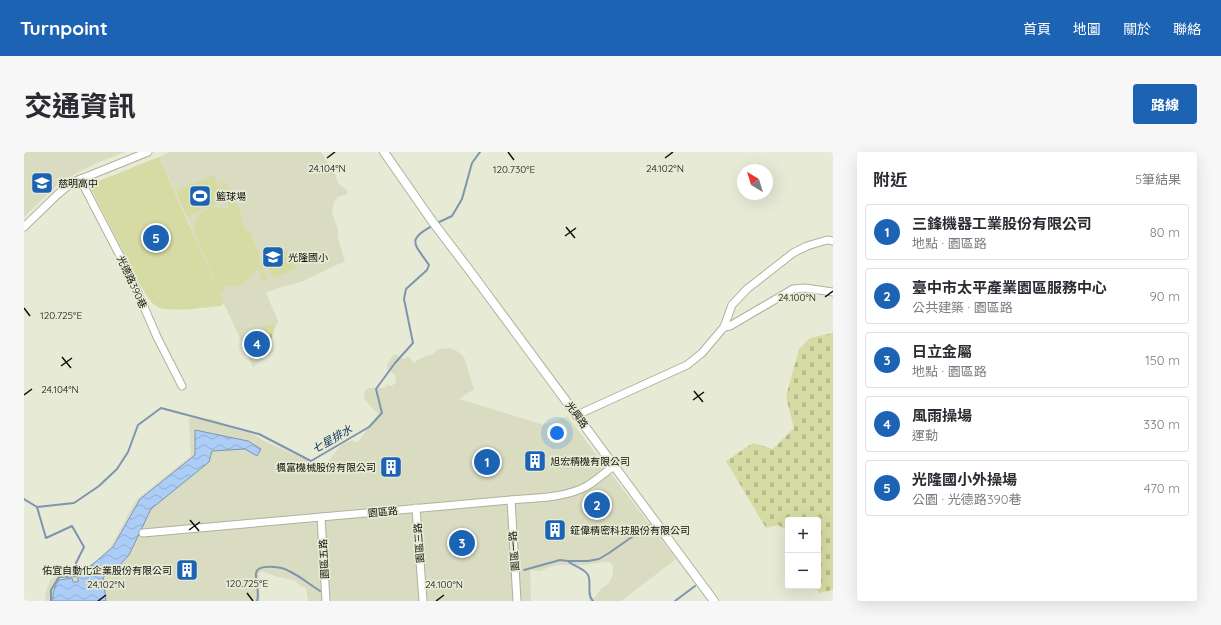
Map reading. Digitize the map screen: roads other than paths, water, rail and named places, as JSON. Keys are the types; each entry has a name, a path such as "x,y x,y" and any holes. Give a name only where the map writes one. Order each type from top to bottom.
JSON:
{"main road":[{"name":"光興路","path":"384,152 438,230 714,601"}],"street":[{"path":"24,227 61,190 71,183 148,152"},
{"name":"光德路390巷","path":"80,179 131,277 157,337 182,386"},
{"path":"577,415 687,365 702,354 724,327 732,305 747,289 793,254 807,246 827,240 833,241"},
{"path":"724,327 730,326 793,289 805,288 833,292"},
{"name":"園區路","path":"143,533 556,495 580,490 614,466"},
{"name":"園區一路","path":"511,500 517,601"},
{"name":"園區三路","path":"416,508 423,601"},
{"name":"園區五路","path":"321,517 326,601"}],"water":[{"path":"195,430 248,441 261,449 257,456 245,449 212,451 209,462 151,509 129,555 115,570 103,577 106,601 53,601 54,590 59,580 72,578 73,582 78,582 78,577 81,573 80,570 87,569 113,547 140,499 195,455"}],"waterway":[{"name":"七星排水","path":"437,223 452,216 462,199 472,163 480,152"},
{"name":"七星排水","path":"24,499 37,507 74,503 99,486 117,469 128,452 138,425 161,408 259,434 311,461 369,427 382,413 376,389 395,363 413,343 404,299 406,289 427,270 429,265 417,247 415,243 416,239 425,230 434,225"},
{"path":"37,507 46,538 72,526 84,547 76,563 79,576 59,577 51,590 51,601"},
{"path":"524,570 560,560 588,561 599,559 649,525"},
{"path":"569,562 588,575 589,592 593,601"},
{"path":"257,601 258,594 256,573 261,568 266,567 276,567 286,570 297,575 320,591"},
{"path":"675,601 695,586"}],"place":[{"name":"慈明高中","path":"42,183"},
{"name":"籃球場","path":"200,196"},
{"name":"光隆國小外操場","path":"156,238"},
{"name":"光隆國小","path":"273,257"},
{"name":"風雨操場","path":"257,344"},
{"name":"旭宏精機有限公司","path":"535,461"},
{"name":"三鋒機器工業股份有限公司","path":"487,462"},
{"name":"楓富機械股份有限公司","path":"391,467"},
{"name":"臺中市太平產業園區服務中心","path":"597,505"},
{"name":"鉦偉精密科技股份有限公司","path":"555,530"},
{"name":"日立金屬","path":"462,543"},
{"name":"佑宜自動化企業股份有限公司","path":"187,570"}]}
